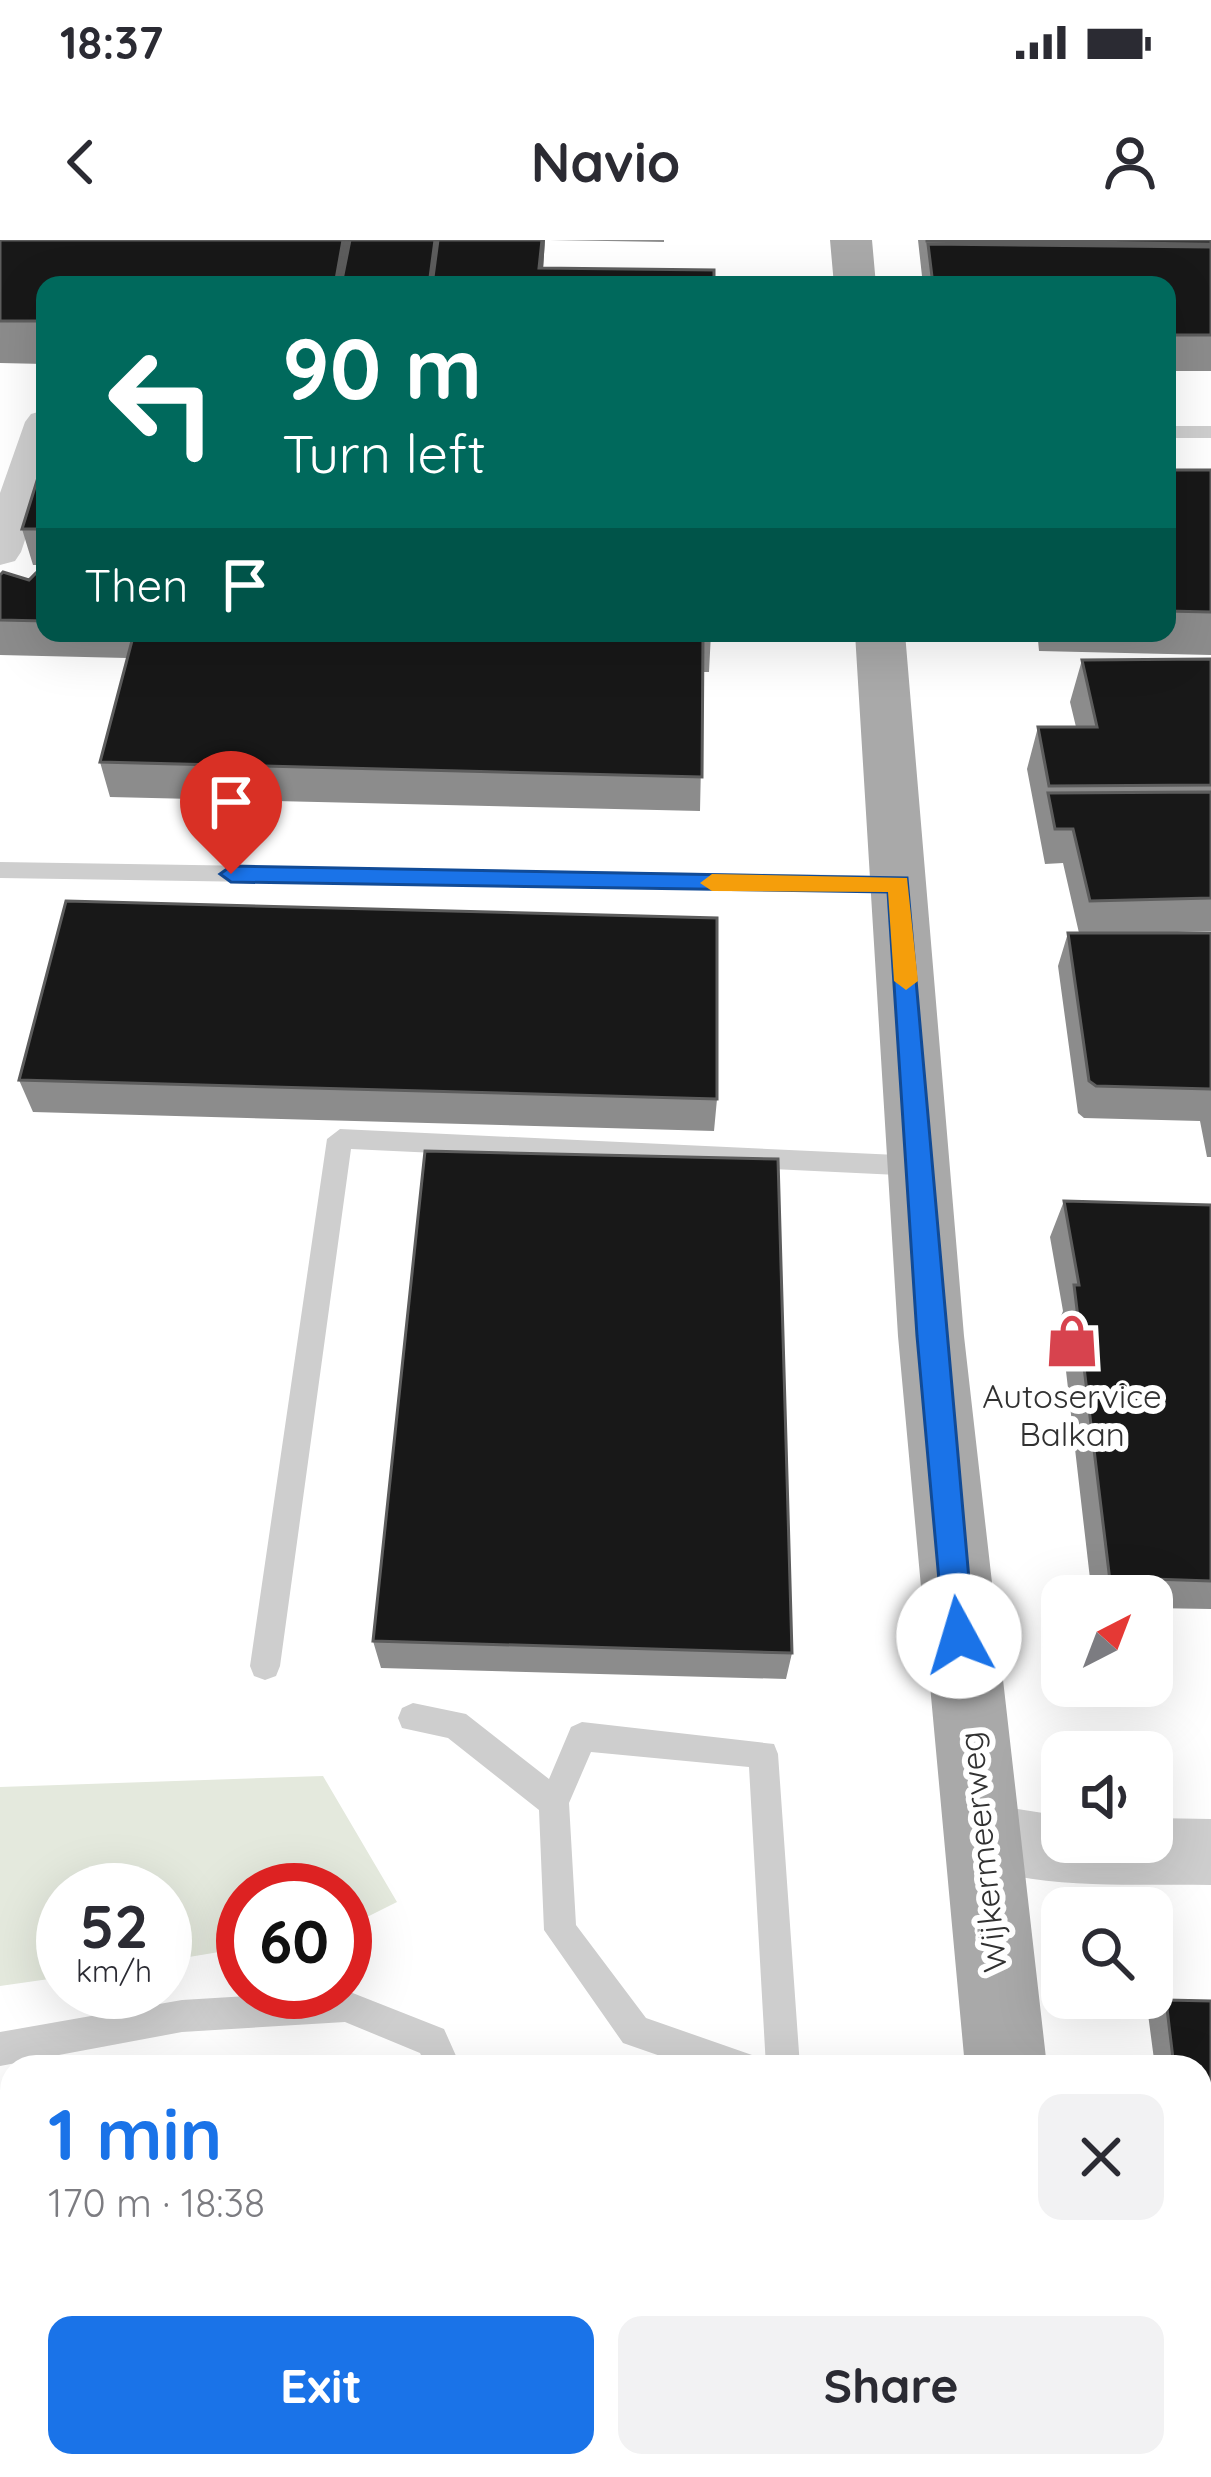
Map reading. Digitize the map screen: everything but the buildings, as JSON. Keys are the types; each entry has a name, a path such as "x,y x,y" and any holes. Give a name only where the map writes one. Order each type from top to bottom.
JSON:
{"main road":[{"path":"850,240 854,276"},
{"name":"Wijkermeerweg","path":"881,642 935,1383 1005,2055"}],"street":[{"path":"0,552 36,448"},
{"path":"980,1836 1034,1848 1211,1852"}],"lane":[{"path":"1176,432 1211,431"},
{"path":"0,870 899,884"},
{"path":"265,1666 340,1138 919,1166"},
{"path":"413,1718 454,1724 554,1803"},
{"path":"705,2055 635,2031 560,1930 554,1803 582,1737 764,1754 782,2055"},
{"path":"0,2049 182,2016 345,2006 432,2041 438,2055"}],"shaded area":[{"path":"323,1776 397,1902 372,1914 372,1863 216,1863 216,1952 192,1956 192,1863 36,1863 36,1981 0,1986 0,1787"}],"slow traffic":[{"path":"712,883 899,884 906,981"}],"place":[{"name":"Autoservice Balkan","path":"1072,1341"}],"route":[{"path":"231,874 899,884 931,1336 959,1636"}]}
